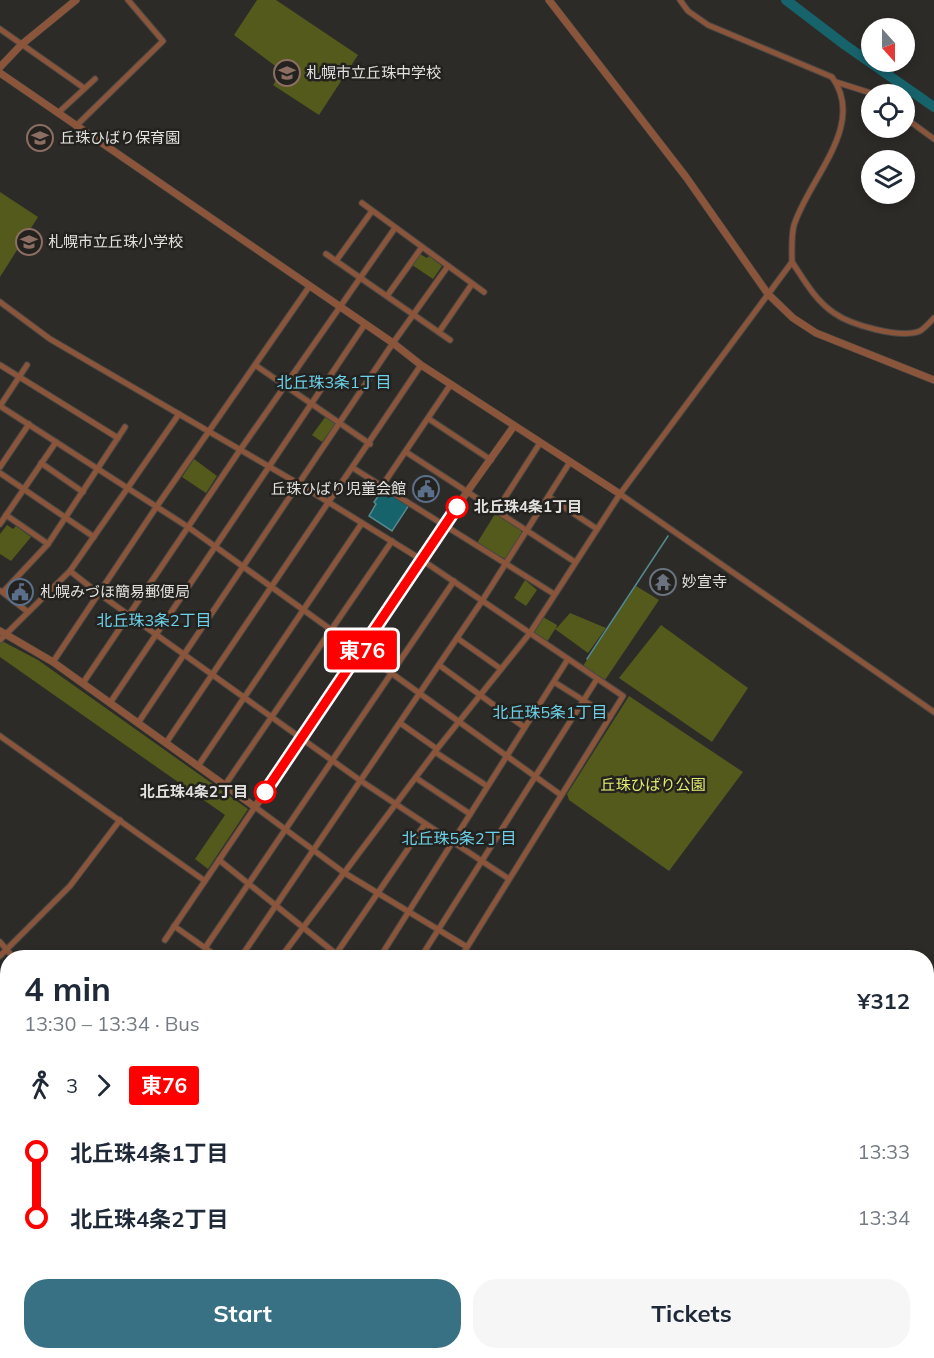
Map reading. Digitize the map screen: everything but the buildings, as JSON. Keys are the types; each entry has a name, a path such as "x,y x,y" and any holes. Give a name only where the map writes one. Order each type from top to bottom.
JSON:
{"street":[{"path":"0,68 21,45 76,0"},
{"path":"76,126 163,41 128,0"},
{"path":"549,0 686,177 768,294 793,318 816,333 934,380"},
{"path":"286,950 458,722 530,633 620,494 792,262 793,227 840,133 844,118 844,103 840,88 832,77 708,25 688,10 680,0"},
{"path":"0,29 84,88"},
{"path":"0,73 393,343 421,365 620,494 934,712"},
{"path":"58,113 95,79"},
{"path":"835,81 861,90"},
{"path":"915,125 934,139"},
{"path":"362,203 484,292"},
{"path":"336,261 372,211"},
{"path":"83,683 240,450 395,228"},
{"path":"387,296 422,248"},
{"path":"326,254 450,340"},
{"path":"792,262 817,298 834,314 854,324 909,333 922,330 934,318"},
{"path":"138,723 393,343 448,266"},
{"path":"439,332 472,284"},
{"path":"53,662 157,506 309,287"},
{"path":"0,302 50,339 270,466 392,541 623,696 465,950"},
{"path":"110,703 365,324"},
{"path":"0,364 118,438"},
{"path":"27,365 0,406 188,527 561,795"},
{"path":"255,365 370,444"},
{"path":"166,743 273,588 421,365"},
{"path":"382,486 451,384"},
{"path":"180,414 70,571 2,635 53,662 343,873 467,947"},
{"path":"429,419 491,460"},
{"path":"0,467 29,424"},
{"path":"165,940 467,492 514,426"},
{"path":"28,612 1,591 48,544 125,427"},
{"path":"0,524 56,442"},
{"path":"497,510 540,443"},
{"path":"406,452 575,562"},
{"path":"246,950 506,565 570,462"},
{"path":"41,463 83,492"},
{"path":"353,468 554,594"},
{"path":"0,473 94,537"},
{"path":"549,497 597,529"},
{"path":"6,515 48,544"},
{"path":"198,766 362,523"},
{"path":"225,785 392,541"},
{"path":"70,571 395,805 509,879"},
{"path":"205,948 453,581"},
{"path":"457,638 501,669"},
{"path":"384,950 568,659"},
{"path":"439,665 524,727"},
{"path":"425,950 597,679"},
{"path":"554,682 610,717"},
{"path":"400,723 487,786"},
{"path":"0,736 205,881"},
{"path":"416,778 470,814"},
{"path":"0,942 7,950 70,886 120,820"},
{"path":"339,950 425,824"},
{"path":"219,860 331,950"},
{"path":"174,926 208,950"}],"green space":[{"path":"257,0 276,0 358,55 319,115 273,85 282,71 234,35"},
{"path":"0,192 38,217 0,277"},
{"path":"420,254 427,258 429,256 442,266 433,279 412,265"},
{"path":"326,416 336,423 322,442 312,435"},
{"path":"194,459 217,476 206,493 182,477"},
{"path":"495,514 521,530 522,533 505,559 477,543"},
{"path":"7,525 13,529 16,526 31,537 11,561 0,554 0,534"},
{"path":"525,580 537,590 526,606 514,598"},
{"path":"636,586 659,600 605,680 583,666"},
{"path":"570,613 606,628 588,653 555,629 547,642 534,633 543,617 557,625 556,629"},
{"path":"661,625 748,688 712,742 619,678"},
{"path":"0,640 38,660 248,809 208,869 195,859 225,815 0,657"},
{"name":"丘珠ひばり公園","path":"629,696 743,772 669,871 569,800 567,794"}],"water":[{"path":"384,488 409,505 392,531 369,516 376,504 374,502"}],"waterway":[{"path":"786,0 845,45 934,107"},
{"path":"587,659 668,536"}],"bus line":[{"name":"東76","path":"265,792 457,507"}],"place":[{"name":"札幌市立丘珠中学校","path":"287,73"},
{"name":"丘珠ひばり保育園","path":"40,138"},
{"name":"札幌市立丘珠小学校","path":"29,242"},
{"name":"丘珠ひばり児童会館","path":"426,489"},
{"name":"北丘珠4条1丁目","path":"457,507"},
{"name":"妙宣寺","path":"663,582"},
{"name":"札幌みづほ簡易郵便局","path":"20,592"},
{"name":"北丘珠4条2丁目","path":"265,792"}],"district":[{"name":"北丘珠3条1丁目","path":"334,382"},
{"name":"北丘珠3条2丁目","path":"154,620"},
{"name":"北丘珠5条1丁目","path":"550,712"},
{"name":"北丘珠5条2丁目","path":"459,838"}]}
